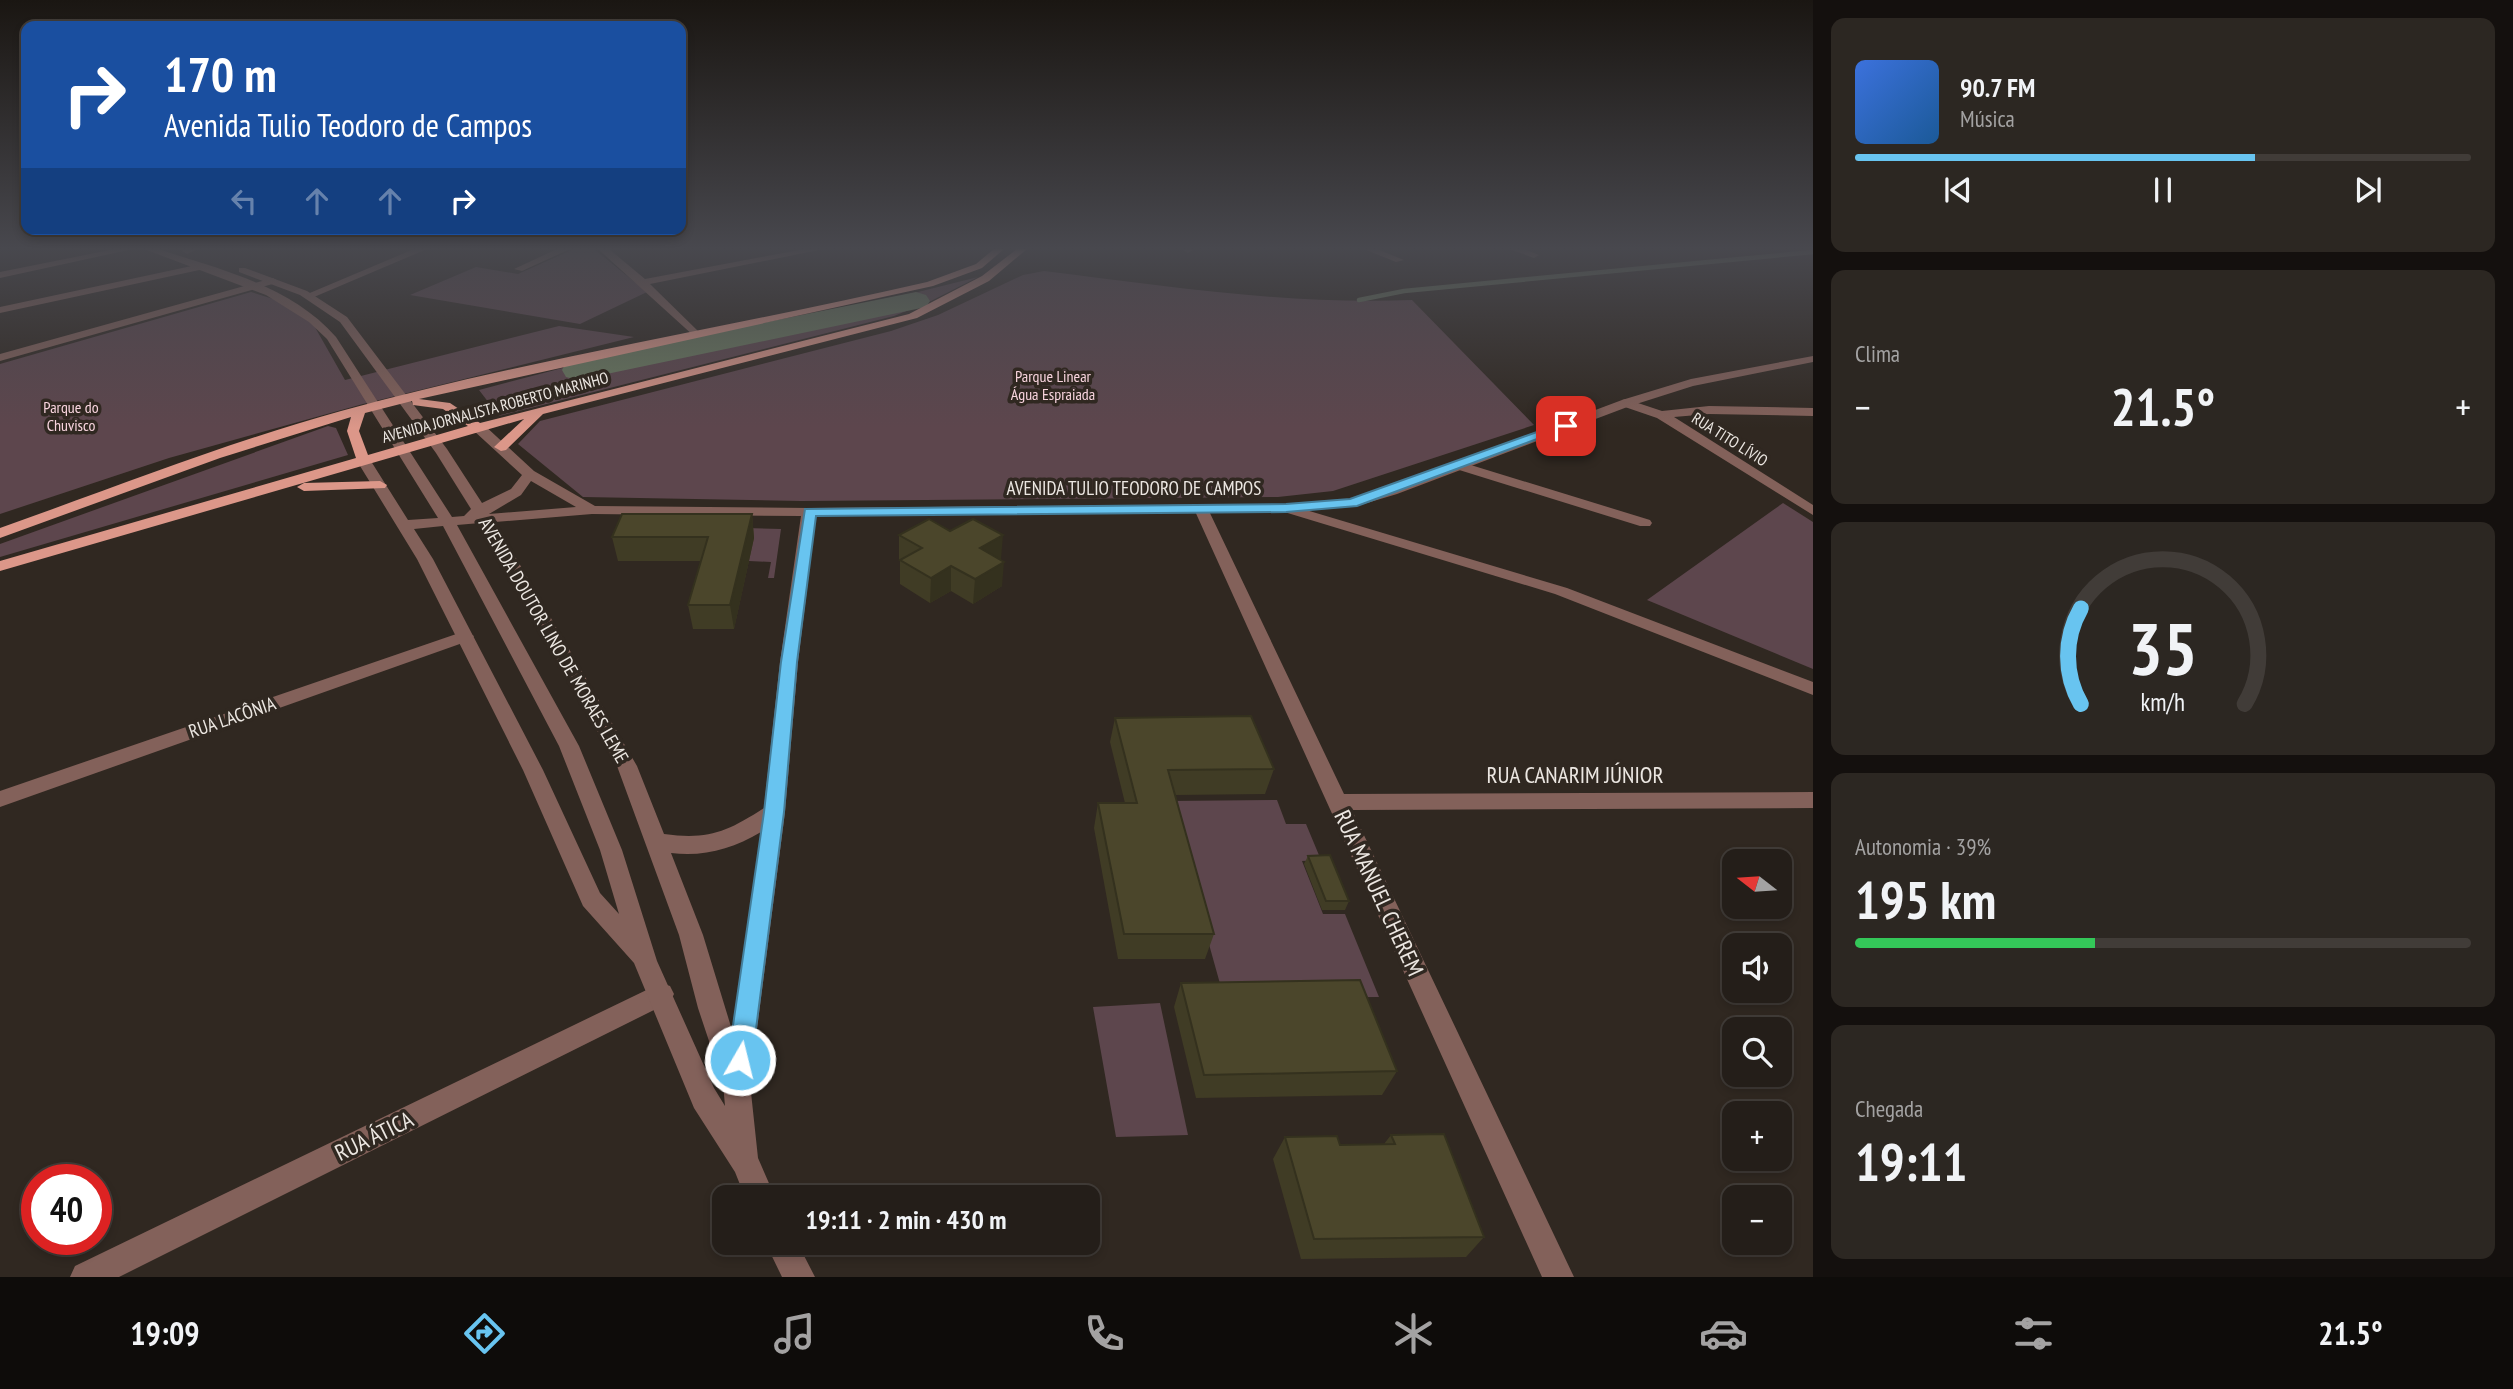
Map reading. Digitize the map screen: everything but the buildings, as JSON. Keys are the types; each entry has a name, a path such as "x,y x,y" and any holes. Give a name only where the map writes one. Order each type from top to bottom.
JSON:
{"main road":[{"name":"AVENIDA JORNALISTA ROBERTO MARINHO","path":"0,533 293,429 400,401 816,309"},
{"name":"AVENIDA JORNALISTA ROBERTO MARINHO","path":"0,566 478,427 913,316 930,309"},
{"path":"400,401 446,406 478,427"},
{"path":"359,411 353,432 364,461"},
{"path":"500,447 540,412"},
{"path":"266,490 331,484 380,485"}],"street":[{"path":"2,354 172,309"},
{"name":"AVENIDA DOUTOR LINO DE MORAES LEME","path":"301,309 331,337 446,519 569,746 611,850 645,961 662,994 704,1098 745,1162 755,1185"},
{"name":"AVENIDA DOUTOR LINO DE MORAES LEME","path":"330,309 355,332 442,452 505,550 627,766 691,935 711,1008 737,1083 745,1162"},
{"path":"670,309 695,334"},
{"path":"1286,508 1352,503 1461,466 1626,403 1691,383 1813,359"},
{"name":"RUA TITO LÍVIO","path":"1626,403 1661,415 1813,511"},
{"path":"1661,415 1709,410 1813,412"},
{"name":"AVENIDA TULIO TEODORO DE CAMPOS","path":"478,427 529,474 592,510"},
{"name":"AVENIDA DOUTOR LINO DE MORAES LEME","path":"364,461 405,525 465,636 533,770 590,899 645,961"},
{"path":"1461,466 1645,523"},
{"path":"462,519 516,492 529,474"},
{"name":"AVENIDA TULIO TEODORO DE CAMPOS","path":"405,525 592,510 809,512 1286,508 1561,591 1813,689"},
{"name":"RUA MANUEL CHEREM","path":"1201,509 1558,1277"},
{"path":"737,1083 774,812 789,662 809,512"},
{"name":"RUA LACÔNIA","path":"0,799 465,636"},
{"name":"RUA CANARIM JÚNIOR","path":"1336,802 1813,800"},
{"path":"656,842 693,848 708,846 741,834 774,812"},
{"name":"RUA ÁTICA","path":"86,1277 662,994"},
{"path":"787,1255 799,1277"}],"green space":[{"name":"Parque do Chuvisco","path":"193,309 293,309 312,322 345,380 559,326 634,337 363,404 169,458 0,514 0,364"},
{"path":"490,309 612,309 580,324"},
{"path":"896,309 912,309 894,316 499,416 479,390 574,365 584,373"},
{"name":"Parque Linear Água Espraiada","path":"952,309 1420,309 1534,425 1333,491 1278,497 801,501 583,497 518,444 540,421 891,331"},
{"path":"328,426 336,428 348,455 0,557 0,544"},
{"path":"1783,503 1813,522 1813,669 1647,600"},
{"path":"744,528 781,529 774,578 768,578 771,562 749,561"},
{"path":"1277,800 1286,824 1306,824 1321,860 1302,861 1323,914 1345,914 1379,997 1224,998 1169,801"},
{"path":"1160,1003 1188,1135 1116,1137 1093,1007"}],"waterway":[{"path":"578,370 879,309"}],"route":[{"path":"740,1060 774,812 789,662 809,512 1286,508 1352,503 1392,491 1566,426"}]}
